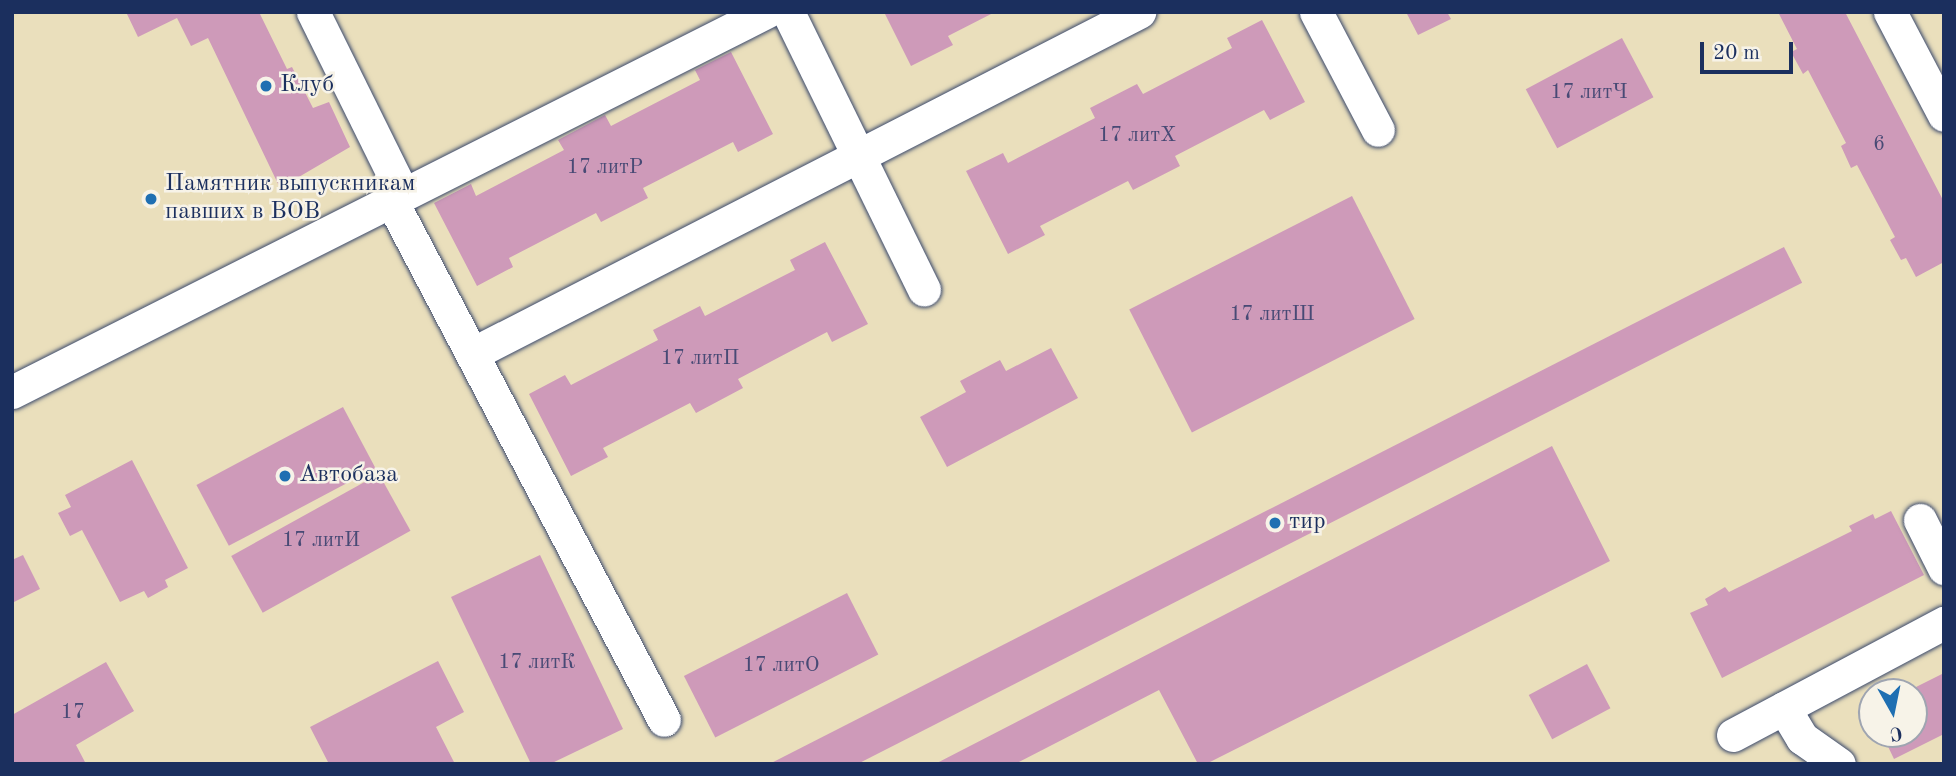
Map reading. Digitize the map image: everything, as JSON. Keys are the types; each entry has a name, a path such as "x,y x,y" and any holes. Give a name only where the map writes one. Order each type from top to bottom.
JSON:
{"street":[{"path":"313,12 472,354 664,720"},
{"path":"12,392 766,12"},
{"path":"788,12 924,290"},
{"path":"472,354 857,154 1139,12"},
{"path":"1316,12 1378,130"},
{"path":"1890,12 1944,115"},
{"path":"1920,520 1944,568"},
{"path":"1733,735 1944,623"},
{"path":"1784,708 1802,737 1839,764"}],"building":[{"name":"Клуб","path":"126,12 259,12 287,69 292,67 313,108 329,102 350,147 280,188 208,38 191,46 177,18 138,37"},
{"path":"884,12 995,12 948,36 953,45 911,66"},
{"path":"1406,12 1447,12 1451,19 1418,35"},
{"path":"1778,12 1845,12 1944,202 1944,262 1916,277 1906,258 1901,260 1890,240 1895,237 1857,165 1851,168 1841,146 1846,143 1808,70 1803,74 1791,52 1797,49"},
{"path":"1262,20 1305,102 1270,120 1264,110 1175,156 1180,166 1133,190 1128,181 1040,226 1045,235 1008,254 966,171 1003,153 1008,163 1095,118 1090,108 1137,84 1143,94 1232,48 1227,38"},
{"path":"1622,38 1653,97 1557,148 1526,89"},
{"path":"731,52 773,134 738,152 733,142 643,188 648,198 601,222 596,213 509,258 513,267 477,286 434,203 471,184 476,196 564,150 558,140 605,115 611,126 700,80 695,70"},
{"path":"1352,196 1415,319 1192,432 1129,309"},
{"path":"825,242 868,324 832,342 827,332 738,379 743,388 696,413 690,403 603,448 608,457 571,476 529,394 565,375 571,385 658,340 653,330 700,306 705,316 795,270 790,260"},
{"name":"тир","path":"1784,247 1802,283 857,764 769,764"},
{"path":"1051,348 1078,398 947,467 920,417 966,392 960,381 1000,360 1006,371"},
{"name":"Автобаза","path":"343,407 375,468 229,546 196,485"},
{"path":"1552,446 1610,561 1206,764 1198,764 1159,690 1015,764 935,764"},
{"path":"132,460 188,568 165,580 168,587 148,598 144,591 120,602 82,530 70,536 58,513 71,507 65,495"},
{"path":"379,474 411,531 263,613 231,556"},
{"path":"1891,511 1924,575 1722,678 1690,613 1708,605 1705,599 1725,587 1729,592 1852,531 1849,526 1873,514 1875,519"},
{"path":"23,555 40,589 12,603 12,560"},
{"path":"540,555 623,729 550,764 531,764 451,597"},
{"path":"847,593 878,654 715,738 684,676"},
{"path":"438,661 464,712 436,727 455,764 329,764 310,727"},
{"path":"106,662 134,711 76,745 86,764 12,764 12,715"},
{"path":"1587,664 1610,708 1552,739 1529,695"},
{"path":"1944,673 1944,734 1928,742 1928,681"},
{"path":"1889,748 1916,748 1894,759"}],"place":[{"name":"Клуб","path":"266,86"},
{"name":"Памятник выпускникам павших в ВОВ","path":"151,199"},
{"name":"Автобаза","path":"285,476"},
{"name":"тир","path":"1275,523"}]}
